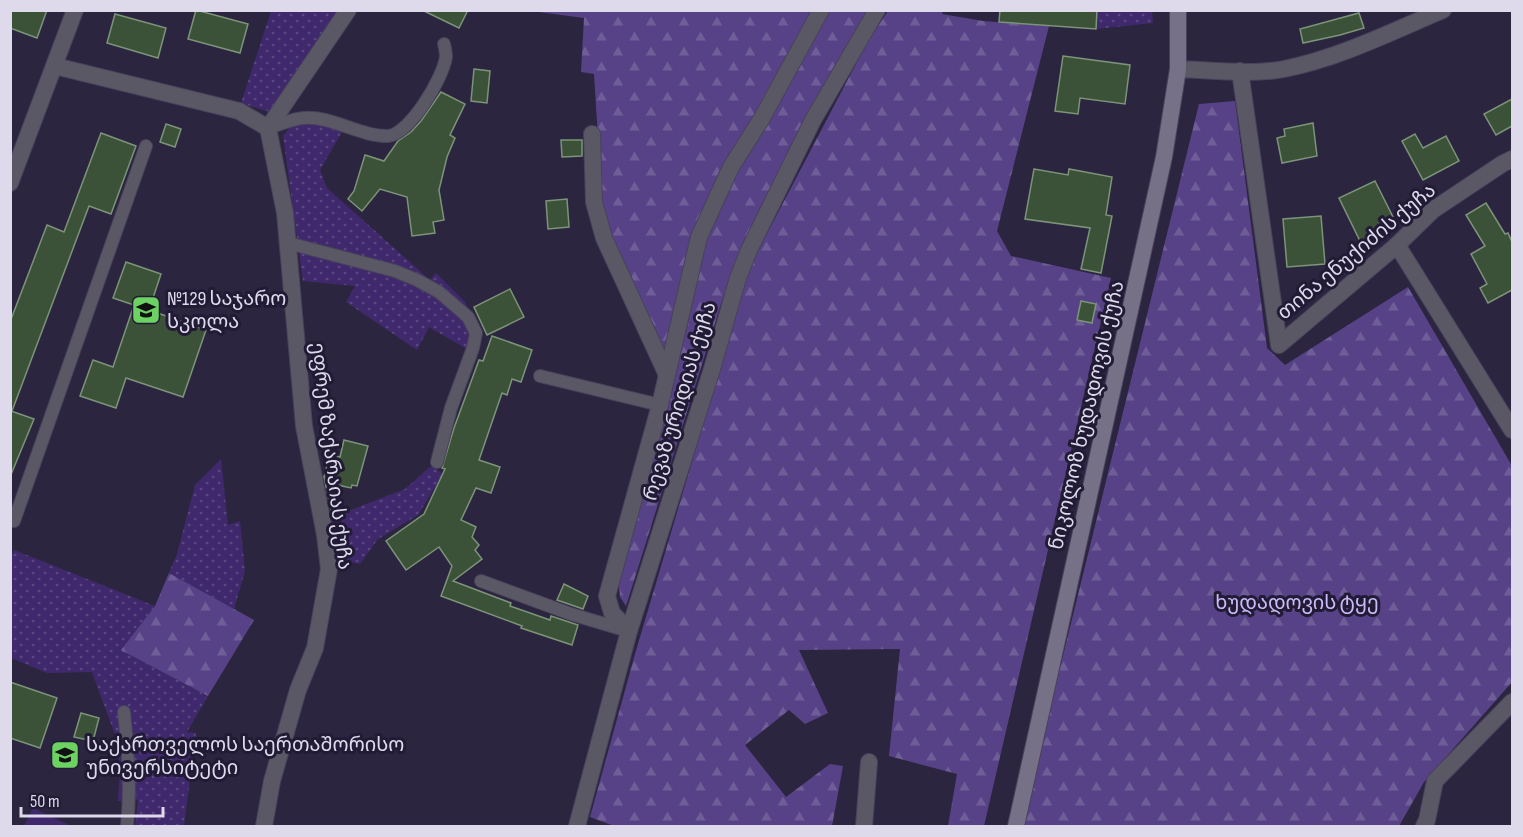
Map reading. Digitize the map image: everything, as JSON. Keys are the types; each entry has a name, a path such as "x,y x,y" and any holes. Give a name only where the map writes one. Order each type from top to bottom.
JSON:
{"main road":[{"name":"ნიკოლოზ ხუდადოვის ქუჩა","path":"1016,826 1164,157 1178,69 1178,10"}],"street":[{"path":"10,183 75,10"},
{"path":"55,66 238,111 268,128 348,10"},
{"path":"629,631 612,613 607,596 660,405 699,237 731,167 762,118 820,10"},
{"name":"რევაზ ურიდიას ქუჩა","path":"577,826 629,631 712,369 734,290 749,250 813,120 877,10"},
{"path":"1178,69 1240,71 1282,69 1343,52 1443,10"},
{"name":"თინა ენუქიძის ქუჩა","path":"1240,71 1279,345 1396,245 1433,210 1512,159"},
{"name":"ეფრემ ზაქარაიას ქუჩა","path":"264,826 272,781 298,690 315,648 328,569 325,535 304,426 285,213 268,128"},
{"path":"592,134 594,202 604,238 667,375"},
{"path":"1396,245 1512,430"},
{"path":"1428,824 1435,780 1512,702"},
{"path":"864,826 869,762"}],"lane":[{"path":"268,128 303,118 317,119 380,135 395,134 415,116 429,99 446,57 444,44"},
{"path":"10,519 14,521 146,146"},
{"path":"288,243 417,279 439,292 468,317 476,333 474,348 451,408 437,462"},
{"path":"540,376 660,405"},
{"path":"481,581 571,614 629,631"},
{"path":"123,712 129,758 130,798 127,826"}],"shaded area":[{"path":"271,11 340,11 270,112 241,103"},
{"path":"1097,11 1152,11 1153,23 1096,29"},
{"path":"307,122 343,130 320,170 327,188 430,280 436,273 465,302 482,339 477,355 429,327 417,350 346,302 355,286 303,281 283,136 292,125"},
{"path":"221,459 228,525 240,521 245,571 234,609 169,573 177,554 195,485"},
{"path":"431,466 443,474 418,515 378,539 360,564 334,559 326,510 343,513 405,489"},
{"path":"14,550 155,606 122,650 208,696 187,732 196,733 184,826 135,826 138,800 118,801 120,771 117,740 92,672 47,673 11,658 10,558"},
{"path":"33,808 71,826 24,826"}],"green space":[{"path":"531,11 812,11 725,174 668,351 661,353 612,246 602,202 594,74 581,72 584,18"},
{"path":"827,11 868,11 741,248 720,307 626,606 620,597 619,585 710,227 727,187"},
{"path":"888,11 943,11 942,14 983,21 1049,26 997,231 1011,256 1111,278 984,826 948,826 957,774 889,756 900,649 799,650 828,713 805,724 789,710 745,745 786,797 830,764 843,766 832,826 614,826 590,817 635,654 750,266 868,41"},
{"name":"ხუდადოვის ტყე","path":"1235,101 1267,348 1285,365 1408,287 1512,466 1512,682 1424,782 1399,826 1021,826 1199,104"},
{"path":"169,573 254,620 208,696 121,650 155,606"}],"building":[{"path":"10,10 47,10 37,38 10,28"},
{"path":"196,10 248,24 240,53 188,39"},
{"path":"422,10 468,10 459,28"},
{"path":"1000,10 1097,10 1096,29 999,22"},
{"path":"1359,13 1364,28 1303,43 1300,29"},
{"path":"115,14 166,28 158,58 107,43"},
{"path":"1063,56 1130,65 1125,104 1080,98 1078,114 1055,111"},
{"path":"474,69 490,71 487,103 471,101"},
{"path":"441,92 465,104 450,135 455,138 447,157 439,190 444,220 433,222 435,233 412,236 407,197 380,189 362,211 348,199 354,191 365,155 384,161 398,141 421,121"},
{"path":"1512,99 1512,126 1496,135 1484,114"},
{"path":"1313,123 1317,156 1282,163 1277,138 1285,136 1284,129"},
{"path":"166,124 181,129 175,147 160,142"},
{"path":"101,133 136,146 111,214 89,206 11,411 34,419 10,477 10,322 47,225 64,232"},
{"path":"1415,134 1423,148 1446,136 1459,161 1423,180 1402,141"},
{"path":"561,140 582,140 582,156 562,157"},
{"path":"1034,169 1068,175 1069,169 1112,177 1106,215 1112,216 1101,273 1081,269 1090,228 1025,219"},
{"path":"1375,181 1396,223 1360,241 1339,198"},
{"path":"567,199 569,227 548,229 546,201"},
{"path":"1486,203 1512,242 1512,290 1488,303 1480,288 1487,284 1471,254 1485,246 1466,215"},
{"path":"1321,216 1325,264 1287,267 1283,219"},
{"path":"126,262 161,274 149,310 206,330 183,397 126,378 116,408 80,396 93,360 113,367 134,305 113,298"},
{"path":"510,289 524,317 487,335 474,307"},
{"path":"1081,301 1096,304 1092,323 1077,320"},
{"path":"492,336 532,350 521,382 512,379 507,395 502,393 479,460 500,467 491,493 476,488 461,520 476,527 472,537 479,545 475,550 482,559 453,581 511,603 510,606 550,620 551,616 578,625 572,645 521,628 522,626 441,596 452,566 439,547 406,570 386,541 424,514 445,469 442,468 454,428 479,360 483,361"},
{"path":"344,440 368,446 357,486 352,485 351,488 337,485 331,510 324,477 330,454 340,457"},
{"path":"564,584 588,596 583,609 557,600"},
{"path":"10,682 57,698 40,748 10,738"},
{"path":"81,713 99,718 93,741 74,737"}],"place":[{"name":"№129 საჯარო სკოლა","path":"146,310"},
{"name":"საქართველოს საერთაშორისო უნივერსიტეტი","path":"65,755"}]}
